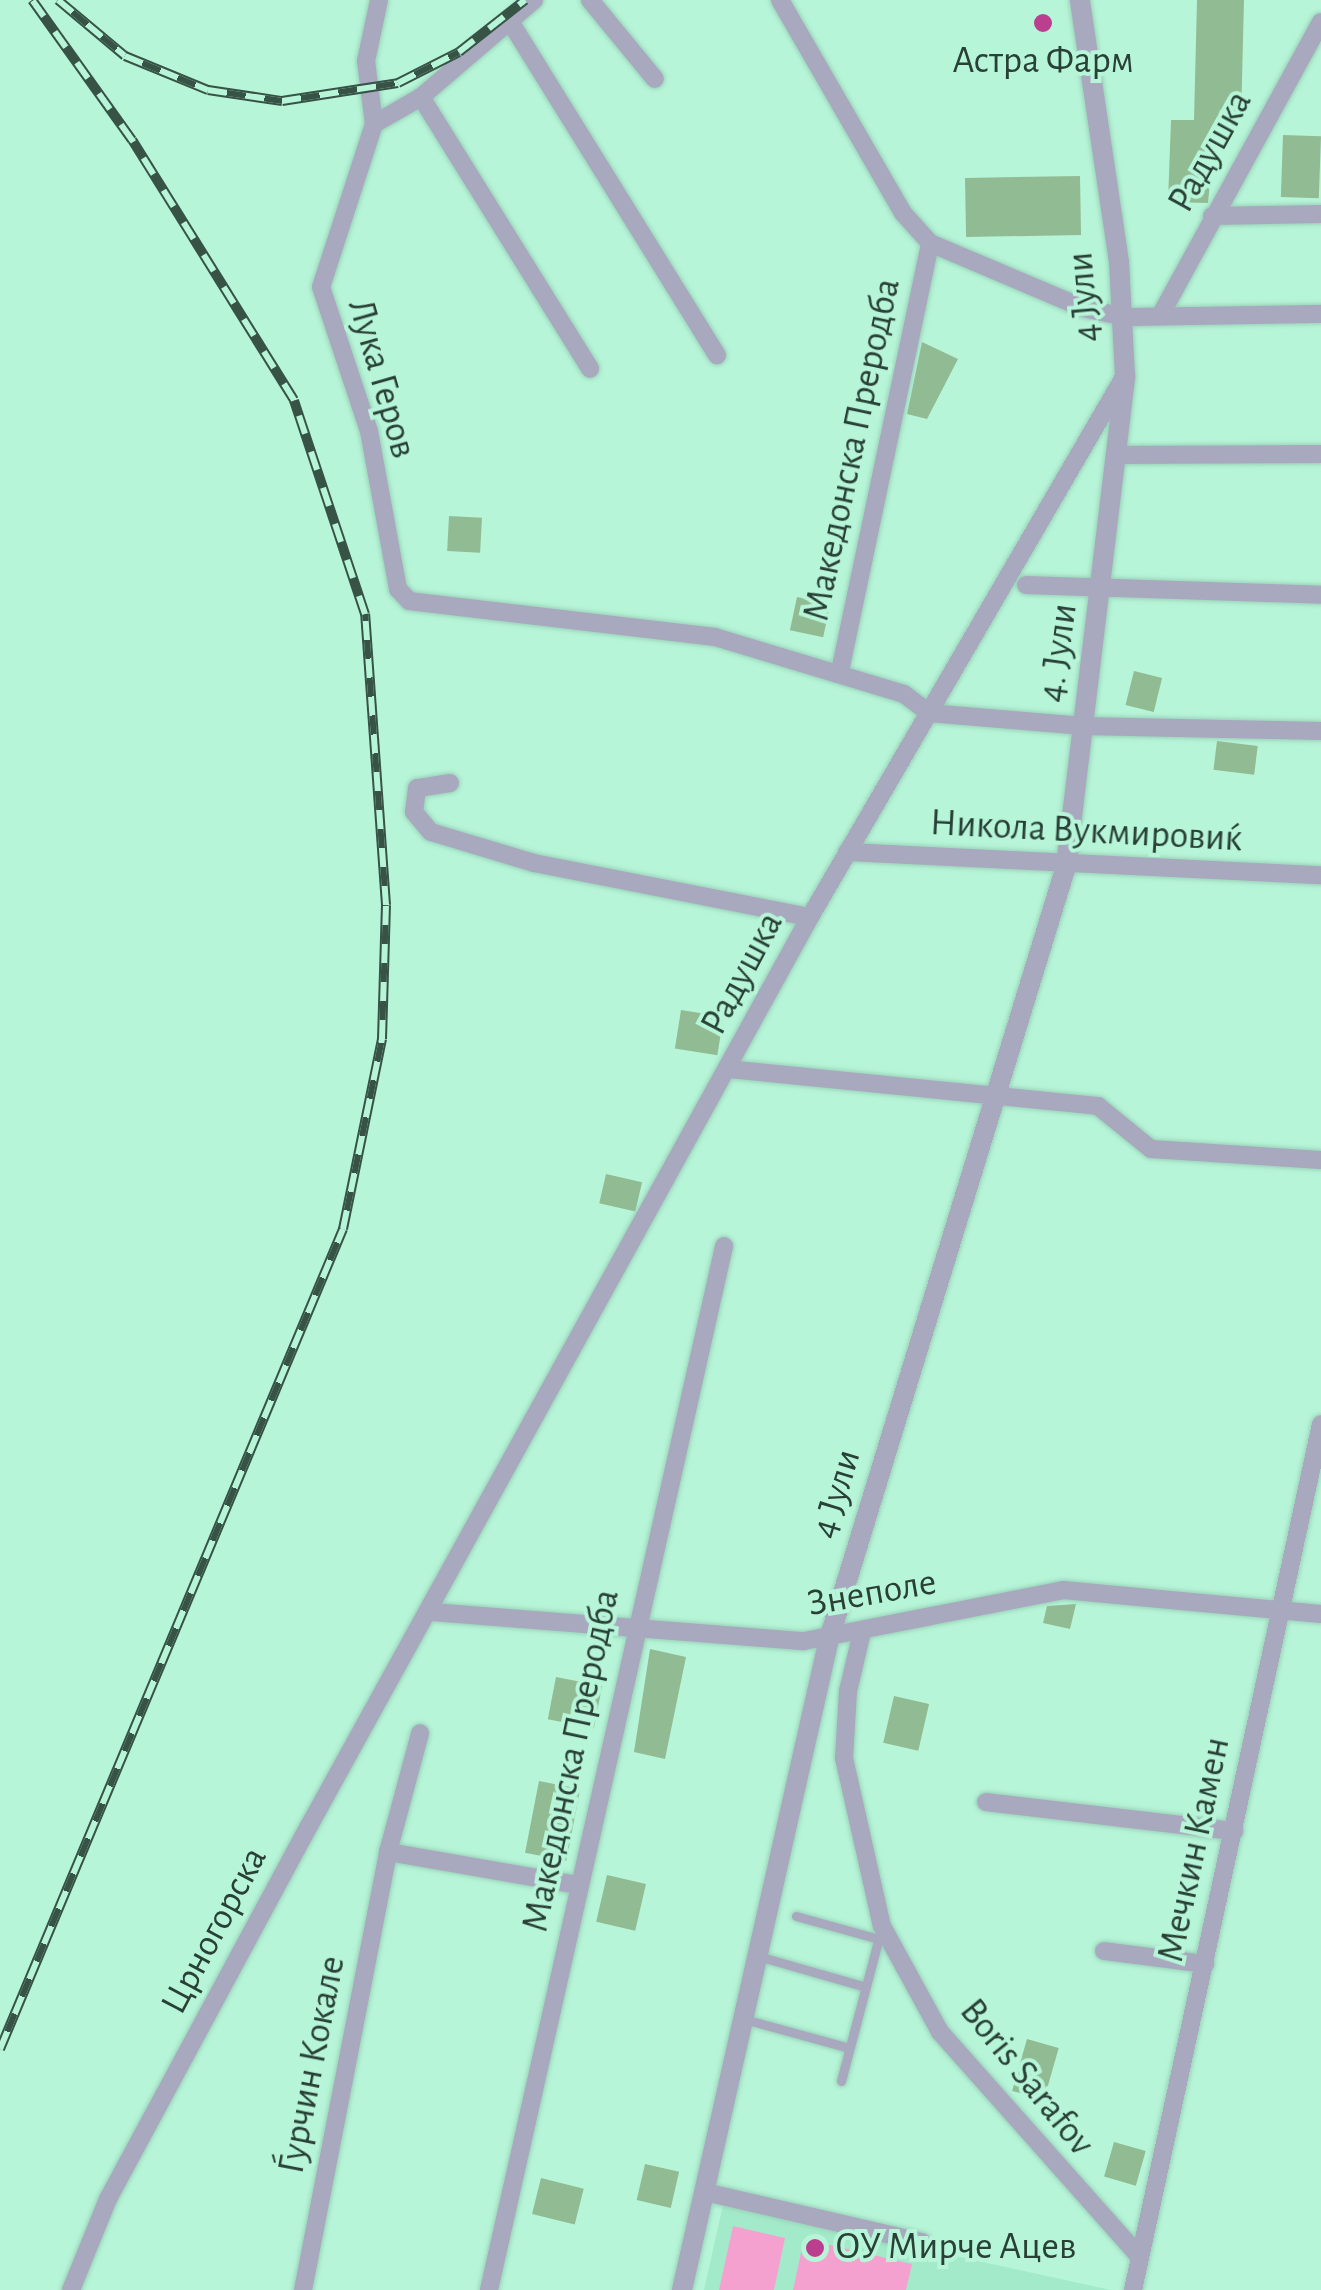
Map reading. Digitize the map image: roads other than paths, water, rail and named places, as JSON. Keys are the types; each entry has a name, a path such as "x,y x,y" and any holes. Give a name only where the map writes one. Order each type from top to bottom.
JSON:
{"street":[{"name":"Лука Геров","path":"379,0 366,62 374,124 321,288 369,430 398,589 408,601 696,634 840,672"},
{"path":"374,124 421,97 534,0"},
{"path":"590,0 655,79"},
{"path":"780,0 903,213 930,243 1008,280 1125,316 1321,314"},
{"name":"4 Јули","path":"1080,0 1125,316 1119,455 1104,590"},
{"name":"Радушка","path":"1160,316 1321,22"},
{"path":"511,23 718,355"},
{"path":"421,97 590,368"},
{"path":"1212,216 1321,214"},
{"name":"Македонска Преродба","path":"840,672 930,243"},
{"name":"Радушка","path":"432,1612 810,917 1125,376"},
{"path":"1119,455 1321,454"},
{"path":"1026,585 1321,595"},
{"name":"4. Јули","path":"1083,726 1104,590"},
{"path":"840,672 904,694 930,713 1083,726 1321,731"},
{"name":"4 Јули","path":"682,2290 830,1639 1066,866 1083,726"},
{"path":"450,783 417,788 414,812 432,832 534,862 810,917"},
{"name":"Никола Вукмировиќ","path":"847,852 1066,866 1321,875"},
{"path":"728,1069 994,1100 1098,1106 1116,1116 1128,1138 1186,1157 1321,1160"},
{"name":"Македонска Преродба","path":"489,2290 632,1631 724,1246"},
{"name":"Мечкин Камен","path":"1133,2290 1321,1424"},
{"name":"Знеполе","path":"432,1612 632,1631 830,1639 1062,1590 1321,1614"},
{"name":"Црногорска","path":"71,2290 127,2164 432,1612"},
{"name":"Boris Sarafov","path":"862,1632 848,1691 844,1758 880,1933 940,2032 1140,2257"},
{"name":"Ѓурчин Кокале","path":"303,2290 388,1852 420,1733"},
{"path":"986,1802 1234,1830"},
{"path":"388,1852 578,1886"},
{"path":"1104,1951 1204,1964"},
{"path":"705,2192 922,2242"}],"lane":[{"path":"796,1916 880,1933 840,2082"},
{"path":"758,1956 866,1987"},
{"path":"744,2019 850,2048"}],"railway":[{"path":"0,2049 343,1229 382,1039 386,905 365,614 294,400 132,140 32,0"},
{"path":"58,0 125,56 208,90 282,101 398,83 459,52 525,0"}],"place":[{"name":"Астра Фарм","path":"1043,23"},
{"name":"ОУ Мирче Ацев","path":"815,2248"}]}
